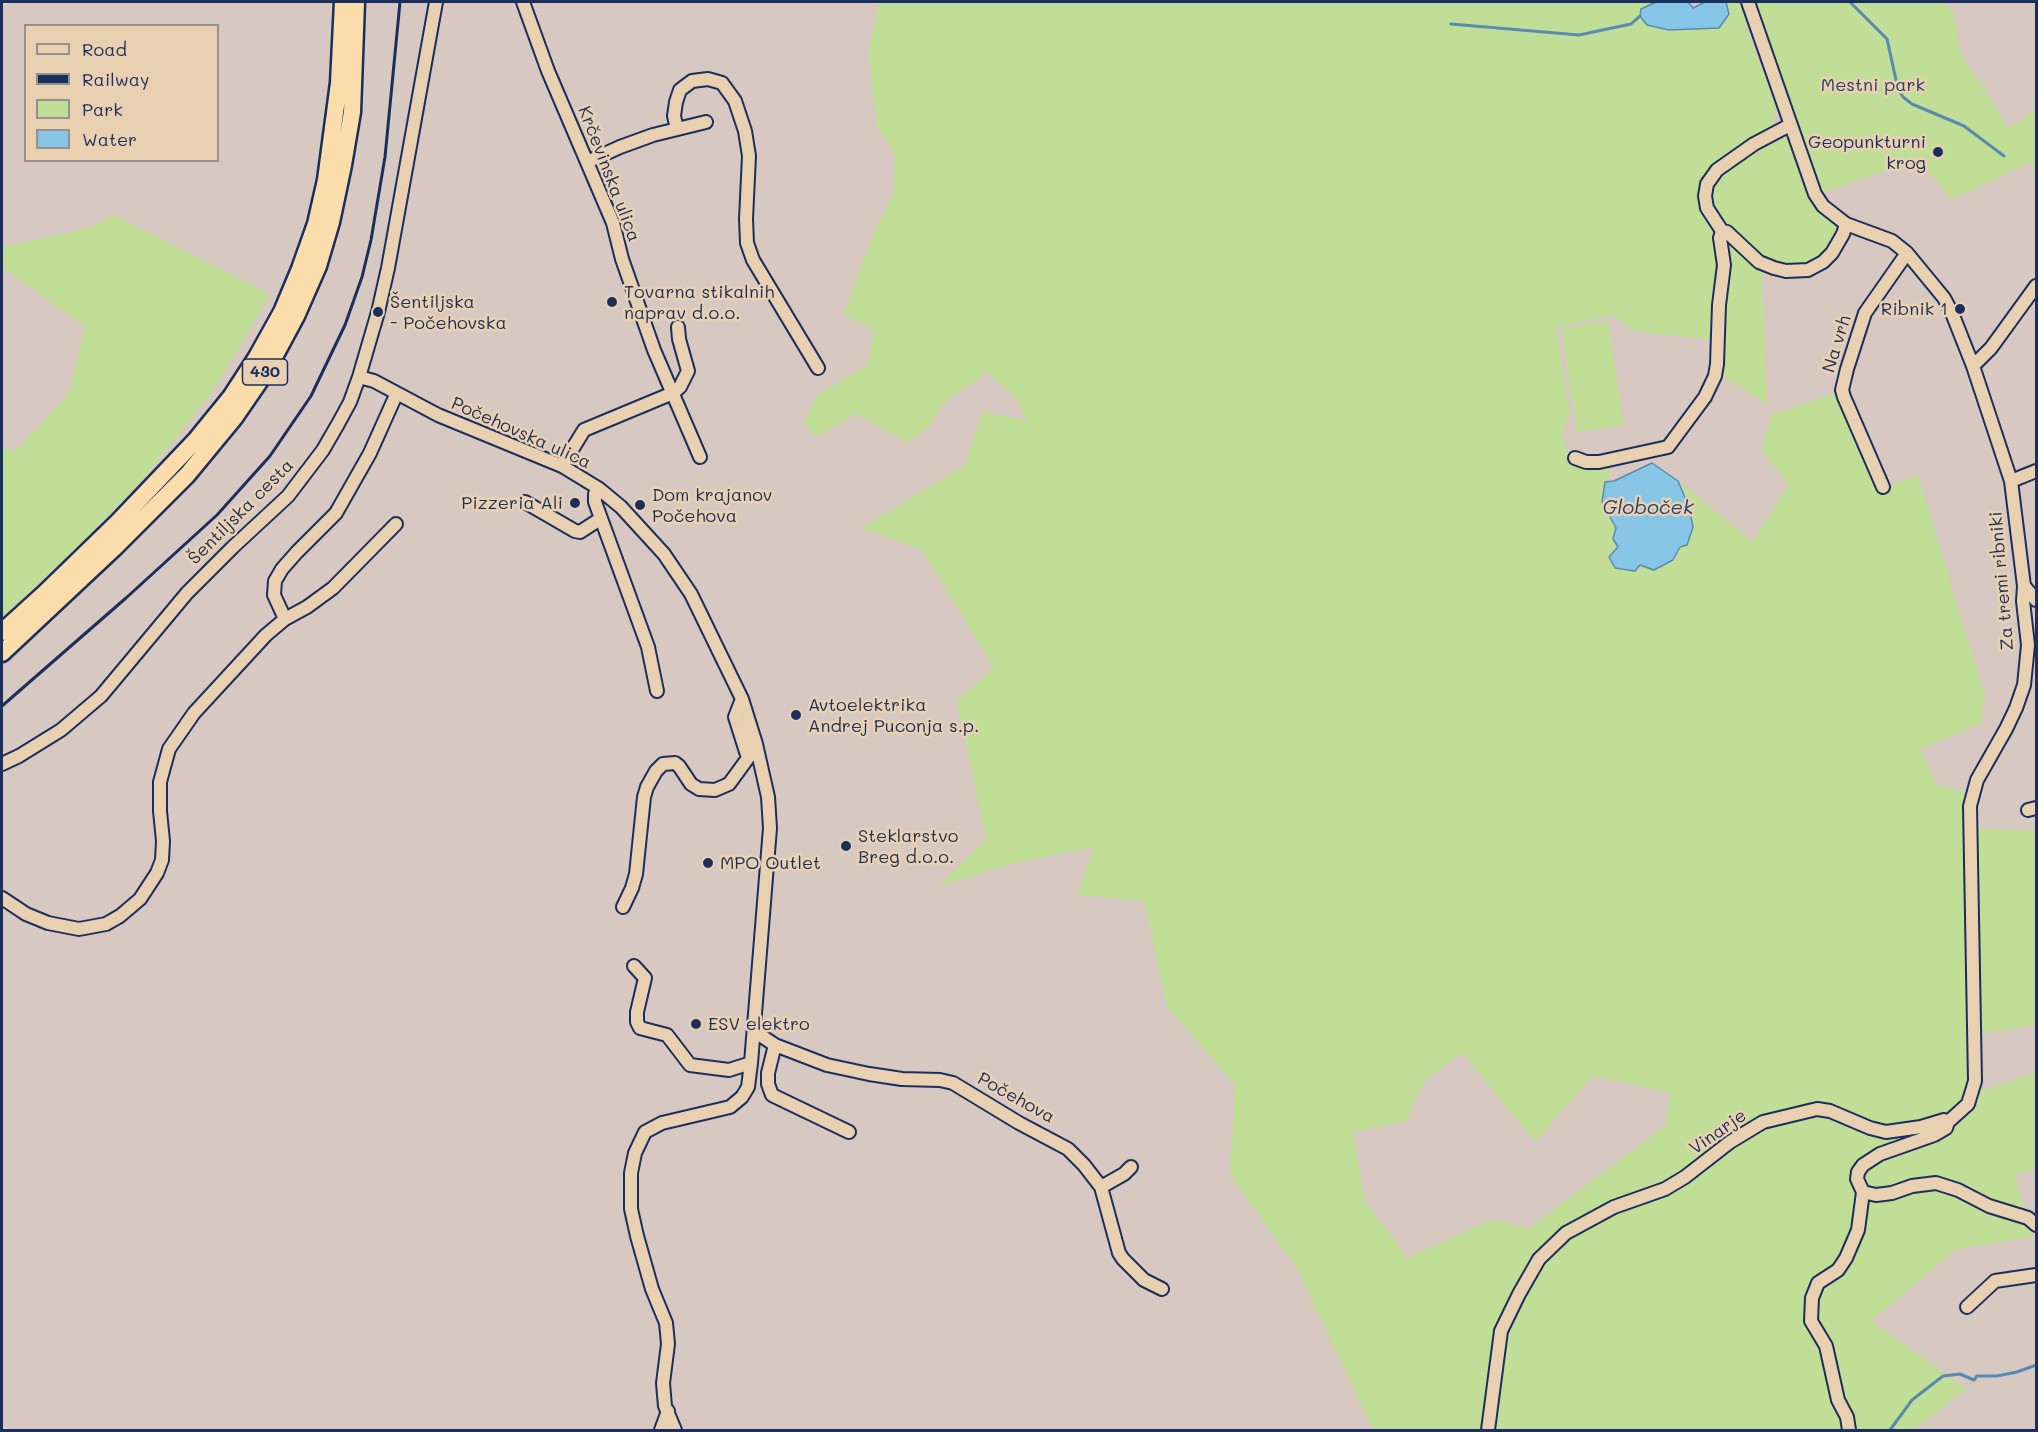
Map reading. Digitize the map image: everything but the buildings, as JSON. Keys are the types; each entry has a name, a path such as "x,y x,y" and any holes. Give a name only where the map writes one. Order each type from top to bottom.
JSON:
{"highway":[{"name":"430","path":"2,632 118,522 196,440 231,397 277,321 300,269 316,224 326,180 339,83 343,2"},
{"name":"430","path":"2,653 90,571 187,475 234,418 267,370 318,266 331,222 352,112 356,2"}],"street":[{"name":"Šentiljska cesta","path":"2,764 44,741 87,709 121,673 163,620 207,572 288,496 323,450 350,402 378,312 436,2"},
{"name":"Krčevinska ulica","path":"523,2 548,71 613,223 622,259 644,322 700,457"},
{"name":"Za tremi ribniki","path":"1748,2 1815,194 1823,206 1846,224 1892,241 1907,253 1944,298 1973,366 2011,481 2024,586 2023,601 2028,645 2024,685 2016,708 1977,780 1970,806 1975,1080 1968,1104 1948,1122"},
{"path":"677,129 674,116 676,102 680,90 686,84 708,79 722,83 729,91 740,112 749,156 747,243 753,260 818,368"},
{"path":"587,162 653,135 706,123"},
{"path":"1790,125 1754,144 1717,170 1711,176 1705,196 1707,208 1722,231 1726,232 1759,262 1774,268 1796,272 1808,270 1832,254 1846,224"},
{"path":"1575,458 1587,462 1599,462 1668,447 1705,397 1715,376 1717,364 1719,305 1724,265 1720,238 1722,231"},
{"name":"Na vrh","path":"1883,487 1842,390 1865,313 1907,253"},
{"path":"1973,366 1991,348 2037,286"},
{"path":"562,466 584,430 673,393 680,387 688,371 678,327"},
{"name":"Počehovska ulica","path":"359,377 374,381 396,395 438,415 562,466 598,488 621,507 664,554 691,594 742,699 763,768 770,828 766,1039 752,1063 748,1087 742,1097 729,1107 662,1123 645,1132 635,1152 631,1173 631,1209 637,1236 652,1289 666,1323 668,1344 663,1383 668,1411 675,1431"},
{"path":"285,619 274,595 275,581 297,552 336,513 370,453 396,395"},
{"path":"2011,481 2037,471"},
{"path":"598,488 595,502 648,647 657,691"},
{"path":"525,502 574,531 580,532 600,519"},
{"path":"2,898 26,914 48,924 79,929 106,924 120,916 140,899 157,873 162,860 160,782 169,749 194,713 266,635 285,619 307,607 333,588 396,524"},
{"path":"2024,586 2037,600"},
{"path":"623,907 636,874 644,797 656,771 663,764 675,763 691,784 699,789 715,790 729,784 748,758 735,717 742,699"},
{"path":"634,966 645,978 637,1012 637,1022 640,1028 667,1035 690,1065 729,1070 752,1063"},
{"path":"766,1039 768,1084 772,1095 849,1131"},
{"name":"Počehova","path":"766,1039 827,1065 902,1079 940,1080 953,1083 1019,1123 1068,1149 1101,1187 1119,1253 1123,1259 1143,1280 1162,1289"},
{"name":"Vinarje","path":"1488,1431 1501,1331 1539,1259 1566,1233 1614,1207 1665,1189 1685,1177 1730,1142 1763,1122 1817,1109 1830,1111 1870,1128 1886,1132 1922,1127 1944,1120 1948,1122"},
{"path":"1849,1431 1847,1417 1838,1400 1826,1346 1811,1320 1812,1298 1818,1283 1838,1270 1858,1230 1863,1192 1857,1179 1858,1172 1863,1165 1880,1154 1934,1135 1946,1128 1948,1122"},
{"path":"1101,1187 1124,1174 1131,1167"},
{"path":"1863,1192 1876,1195 1892,1194 1912,1186 1936,1183 1958,1190 1989,1206 2028,1218 2037,1226"},
{"path":"1966,1307 1995,1281 2037,1275"},
{"path":"660,1431 668,1411"}],"green space":[{"path":"879,2 1656,2 1641,8 1729,14 1726,2 1743,2 1748,33 1777,107 1772,129 1788,137 1816,206 1837,225 1834,241 1823,257 1813,265 1795,268 1765,262 1762,281 1767,404 1723,376 1721,341 1633,331 1613,315 1556,327 1570,414 1562,435 1572,464 1588,470 1613,469 1605,482 1602,502 1616,528 1613,539 1689,507 1678,481 1753,542 1788,485 1762,451 1771,415 1835,393 1881,490 1918,475 1985,697 1981,723 1920,749 1937,784 1969,794 1965,827 2036,831 2036,1025 1979,1034 1981,1091 2036,1072 2036,1169 2015,1174 2031,1237 1956,1249 1871,1321 1966,1389 1914,1430 1373,1430 1296,1267 1230,1175 1235,1085 1167,1007 1144,901 1076,895 1094,847 1014,863 938,887 986,839 956,700 994,668 922,550 861,528 964,466 982,412 1027,420 1017,400 987,371 947,401 925,429 906,443 856,413 815,437 804,423 817,395 868,364 873,330 843,314 877,225 894,192 895,154 877,127 868,51","holes":["1462,1052 1535,1142 1593,1076 1670,1093 1666,1125 1529,1228 1492,1219 1407,1258 1365,1201 1353,1132 1406,1121 1425,1081"]},
{"name":"Mestni park","path":"1754,2 1942,2 1953,11 1960,51 1965,63 1985,89 2008,129 2036,109 2036,174 2030,162 1952,200 1918,159 1822,193"},
{"path":"113,215 270,294 215,388 145,477 73,551 2,617 2,444 13,453 68,395 85,327 2,267 2,247 89,228"},
{"path":"1608,321 1624,425 1577,432 1561,328"}],"water":[{"path":"1656,2 1688,2 1693,8 1703,2 1726,2 1729,14 1719,28 1669,30 1647,25 1640,16 1641,9"},
{"name":"Globoček","path":"1652,463 1678,481 1689,507 1693,527 1687,545 1680,547 1673,560 1654,570 1640,565 1635,571 1615,568 1609,557 1618,547 1613,539 1616,528 1602,502 1605,482 1614,481"}],"waterway":[{"path":"1850,2 1887,39 1898,89 1903,97 1912,104 1964,126 2004,156"},
{"path":"1451,24 1579,35 1631,24 1640,16"},
{"path":"1890,1430 1912,1400 1943,1376 1960,1374 1974,1380 1977,1376 1997,1376 2036,1365"}],"railway":[{"path":"2,706 217,515 270,456 311,396 345,325 362,277 371,240 385,157 400,2"}],"place":[{"name":"Geopunkturni krog","path":"1938,152"},
{"name":"Tovarna stikalnih naprav d.o.o.","path":"612,302"},
{"name":"Ribnik 1","path":"1960,309"},
{"name":"Šentiljska - Počehovska","path":"378,312"},
{"name":"Pizzeria Ali","path":"575,503"},
{"name":"Dom krajanov Počehova","path":"640,505"},
{"name":"Avtoelektrika Andrej Puconja s.p.","path":"796,715"},
{"name":"Steklarstvo Breg d.o.o.","path":"846,846"},
{"name":"MPO Outlet","path":"708,863"},
{"name":"ESV elektro","path":"696,1024"}]}
